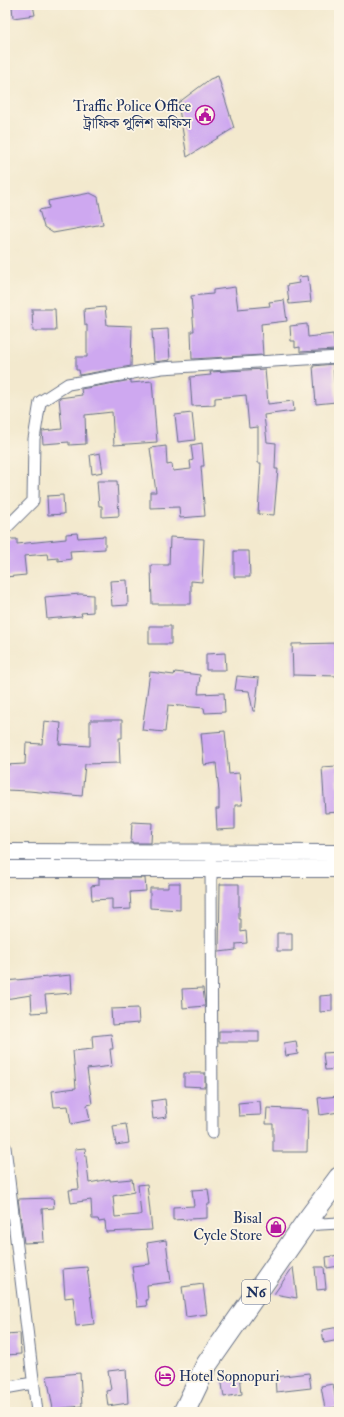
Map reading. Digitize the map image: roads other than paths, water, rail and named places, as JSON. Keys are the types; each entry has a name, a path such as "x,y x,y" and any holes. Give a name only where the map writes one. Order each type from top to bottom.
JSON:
{"highway":[{"name":"N6","path":"184,1412 207,1364 304,1225 339,1178"}],"street":[{"path":"5,529 33,501 34,439 40,402 68,384 162,368 339,357"},
{"path":"5,852 211,860 339,870"},
{"path":"321,853 322,869"},
{"path":"5,869 339,853"},
{"path":"211,860 212,1133"},
{"path":"5,1147 36,1412"},
{"path":"304,1225 339,1223"},
{"path":"5,1388 33,1383"}],"place":[{"name":"Traffic Police Office ট্রাফিক পুলিশ অফিস","path":"205,115"},
{"name":"Bisal Cycle Store","path":"276,1227"},
{"name":"Hotel Sopnopuri","path":"165,1376"}]}
